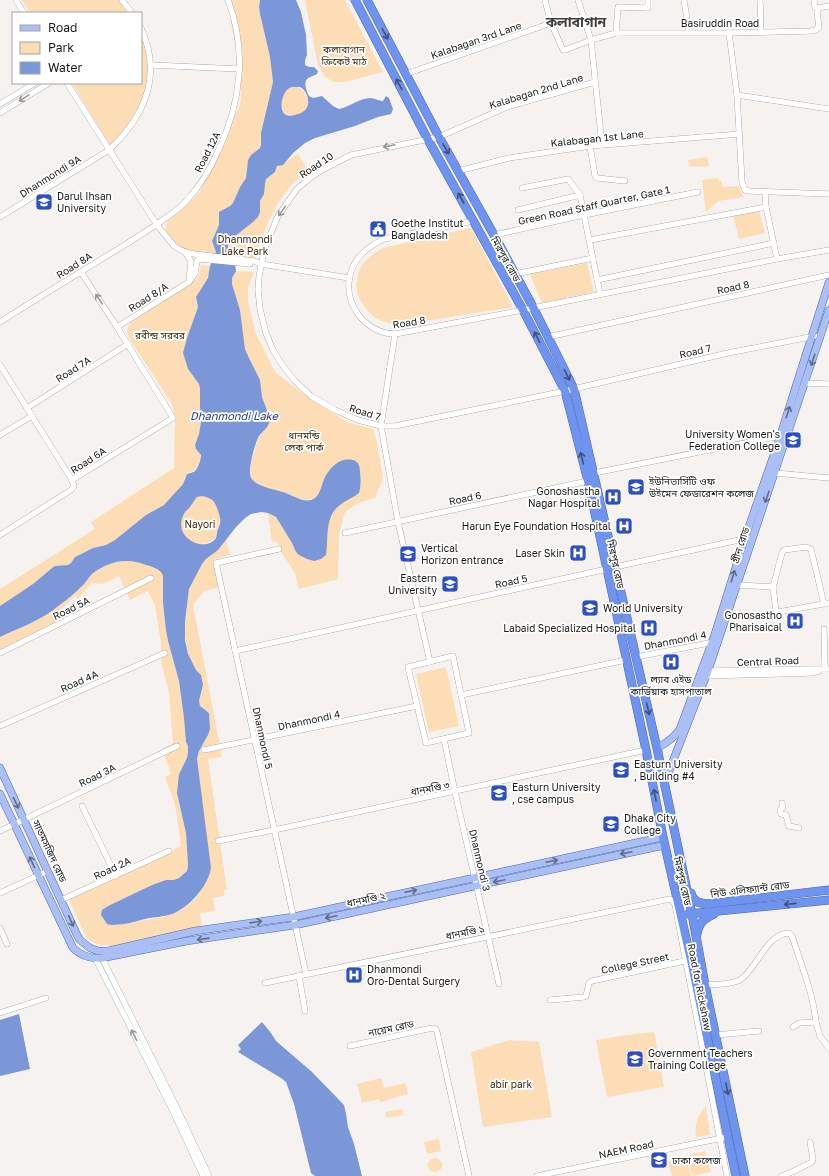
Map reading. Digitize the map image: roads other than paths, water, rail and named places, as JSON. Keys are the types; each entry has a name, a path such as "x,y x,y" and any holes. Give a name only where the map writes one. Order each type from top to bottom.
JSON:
{"highway":[{"name":"মিরপুর রোড","path":"355,0 427,138 523,310 564,391 636,657 657,748 745,1176"},
{"name":"মিরপুর রোড","path":"366,0 439,137 533,307 574,389 594,473 626,660 681,915 688,960 723,1138 736,1176"},
{"path":"646,750 657,748"},
{"name":"নিউ এলিফ্যান্ট রোড","path":"675,836 680,845 692,898 695,901 707,904 829,890"},
{"name":"নিউ এলিফ্যান্ট রোড","path":"681,915 829,900"},
{"path":"697,937 699,925 707,917 735,909"},
{"path":"723,1138 736,1135"}],"main road":[{"name":"গ্রীন রোড","path":"664,784 707,674 745,538 780,436 829,282"},
{"name":"গ্রীন রোড","path":"657,748 676,736 680,729 738,585 829,310"},
{"name":"সাতমসজিদ রোড","path":"0,768 77,935 83,943 98,955"},
{"name":"সাতমসজিদ রোড","path":"0,794 73,948"},
{"name":"ধানমণ্ডি ২","path":"98,955 113,950 196,931 293,917 475,878 664,841"},
{"name":"ধানমণ্ডি ২","path":"73,948 86,956 98,955 294,925 477,886 664,841"}],"street":[{"path":"16,0 23,12"},
{"path":"122,0 131,12"},
{"name":"Road 12A","path":"157,225 187,201 208,173 231,122 238,92 239,55 236,27 228,0"},
{"path":"545,0 551,23"},
{"path":"578,0 591,40 602,145"},
{"path":"616,33 618,7 648,8 648,0"},
{"path":"684,0 689,32"},
{"path":"760,0 761,32"},
{"path":"814,0 815,7 818,8 829,6"},
{"name":"Basiruddin Road","path":"551,23 564,50 616,33 811,31 816,30 819,27 817,12 818,8"},
{"name":"Kalabagan 3rd Lane","path":"406,74 551,23"},
{"name":"Dhanmondi 9A","path":"0,217 109,150 120,140 131,126 140,113 148,91 151,65 147,44 142,31"},
{"path":"729,33 737,95 742,182 745,190 829,194"},
{"path":"151,65 239,69"},
{"name":"Kalabagan 2nd Lane","path":"427,138 439,137 507,107 596,82"},
{"path":"0,104 32,84"},
{"path":"0,113 47,84"},
{"path":"68,84 157,225 174,246 199,257 256,263 349,278 351,272 365,250 384,239 474,221"},
{"path":"737,95 829,108"},
{"name":"Kalabagan 1st Lane","path":"458,171 508,158 590,146 740,134"},
{"name":"Road 10","path":"256,263 278,216 297,189 310,178 351,155 427,138"},
{"path":"590,146 596,178 625,181"},
{"path":"522,188 568,179 580,195 600,294"},
{"path":"765,191 766,207 777,259"},
{"name":"Green Road Staff Quarter, Gate 1","path":"494,235 584,214 698,192"},
{"path":"518,210 580,195"},
{"path":"590,240 766,207"},
{"name":"Road 8A","path":"0,322 157,225"},
{"path":"597,280 774,243"},
{"name":"Road 8","path":"349,278 350,297 357,313 374,330 381,333 395,334 829,250"},
{"path":"185,252 191,262 189,282"},
{"path":"189,282 195,273 199,257"},
{"path":"515,274 593,258"},
{"name":"Road 7","path":"256,263 260,309 266,333 273,350 295,381 311,396 346,416 381,426 395,426 574,389 728,353 812,336 821,336"},
{"path":"81,272 128,344"},
{"name":"Road 8","path":"548,337 829,275"},
{"name":"Road 8/A","path":"117,327 189,282"},
{"path":"395,334 381,426 398,522 430,662"},
{"name":"Road 7A","path":"27,408 128,344"},
{"name":"Road 6A","path":"0,535 71,490 74,486 72,480 172,418 128,344"},
{"path":"0,365 72,480"},
{"path":"805,384 829,384"},
{"path":"0,435 32,416"},
{"path":"594,473 780,436"},
{"path":"775,473 829,478"},
{"name":"Road 6","path":"345,533 588,481"},
{"name":"Road 5","path":"235,651 754,536"},
{"path":"809,547 811,549 827,603 778,612 775,610 773,587 784,550 809,547"},
{"name":"Dhanmondi 5","path":"279,548 216,563 293,917"},
{"name":"Road 5A","path":"0,653 151,578"},
{"path":"738,585 773,587"},
{"path":"824,629 827,669"},
{"name":"Dhanmondi 4","path":"636,657 715,642"},
{"name":"Road 4A","path":"0,726 165,653"},
{"path":"453,656 469,734 426,743 408,667 430,662 453,656"},
{"path":"461,695 626,660"},
{"name":"Central Road","path":"707,674 827,669"},
{"name":"Dhanmondi 4","path":"204,750 417,706"},
{"name":"Dhanmondi 3","path":"444,739 500,984"},
{"name":"Road 3A","path":"0,831 177,746"},
{"name":"ধানমণ্ডি ৩","path":"218,841 455,792 646,750"},
{"path":"782,803 783,807 780,810 781,814 786,815 789,826 799,828"},
{"path":"82,806 116,876"},
{"name":"Road 2A","path":"62,900 169,851"},
{"path":"0,893 48,870"},
{"name":"ধানমণ্ডি ১","path":"265,983 669,898"},
{"name":"Road for Rickshaw","path":"669,898 675,905 688,960"},
{"path":"293,917 306,974"},
{"path":"0,928 7,944"},
{"path":"705,986 735,982 741,979 747,974 773,941 782,934 789,933 792,936 815,1011 820,1036 829,1048"},
{"path":"98,955 209,1176"},
{"name":"College Street","path":"550,1000 584,997 586,996 589,983 592,981 688,960"},
{"path":"299,976 305,1011"},
{"path":"0,1013 46,998"},
{"path":"793,1027 798,1023 816,1022"},
{"name":"নায়েম রোড","path":"350,1046 432,1028 436,1029 469,1176"},
{"path":"716,1035 759,1031"},
{"path":"173,1106 203,1176"},
{"path":"723,1138 727,1176"},
{"name":"NAEM Road","path":"537,1176 723,1138"},
{"path":"781,1176 812,1162 813,1159 810,1142"}],"water":[{"name":"Dhanmondi Lake","path":"260,0 296,0 301,12 306,35 307,55 305,65 314,67 318,71 317,74 306,80 305,83 309,96 313,98 322,96 333,106 339,109 366,98 383,101 386,96 389,98 393,109 391,114 315,138 305,143 293,153 283,165 277,166 275,172 266,179 264,194 260,201 260,212 258,217 229,242 228,247 234,258 236,271 232,278 232,284 240,310 245,349 260,380 262,397 270,418 268,426 257,439 251,460 251,478 259,484 299,499 311,500 318,495 325,477 335,465 343,460 353,460 358,463 359,466 361,480 360,488 359,493 340,505 331,515 328,528 326,555 321,559 314,561 299,555 276,517 268,513 261,512 251,514 245,518 218,550 202,564 189,589 185,622 185,640 188,654 196,670 201,675 203,685 199,701 200,706 209,713 210,729 199,751 197,759 211,868 206,882 197,896 178,911 166,916 111,925 107,924 101,915 102,910 152,885 166,880 174,880 179,878 187,871 188,865 186,833 177,793 179,774 187,758 188,746 186,742 179,681 166,630 163,603 163,576 156,569 132,561 111,563 92,574 77,591 46,615 0,637 0,606 33,584 55,566 68,565 75,557 93,548 106,545 115,540 146,515 164,505 183,484 187,474 194,472 197,469 201,455 196,449 195,445 201,422 200,389 199,384 188,369 183,353 198,307 196,297 208,278 210,266 216,252 212,241 219,225 219,212 233,203 246,178 248,160 251,155 260,148 261,145 261,133 273,82 270,57 259,7","holes":["294,87 300,87 305,91 308,97 308,103 303,112 288,116 282,110 282,102 286,91","202,496 210,498 214,502 220,516 220,523 216,538 205,544 199,544 186,537 181,524 184,513 197,497"]},
{"path":"19,1014 30,1069 0,1076 0,1020"},
{"path":"262,1022 276,1041 312,1072 344,1105 348,1127 362,1176 315,1176 311,1173 294,1104 286,1082 238,1052 241,1049 238,1045"}],"place":[{"name":"Darul Ihsan University","path":"44,202"},
{"name":"Goethe Institut Bangladesh","path":"378,229"},
{"name":"University Women's Federation College","path":"793,440"},
{"name":"ইউনিভার্সিটি ওফ উইমেন ফেডারেশন কলেজ","path":"636,487"},
{"name":"Gonoshastha Nagar Hospital","path":"613,497"},
{"name":"Harun Eye Foundation Hospital","path":"624,526"},
{"name":"Laser Skin","path":"578,553"},
{"name":"Vertical Horizon entrance","path":"408,554"},
{"name":"Eastern University","path":"450,584"},
{"name":"World University","path":"590,608"},
{"name":"Gonosastho Pharisaical","path":"795,621"},
{"name":"Labaid Specialized Hospital","path":"649,628"},
{"name":"ল্যাব এইড কার্ডিয়াক হাসপাতাল","path":"671,662"},
{"name":"Easturn University , Building #4","path":"621,770"},
{"name":"Easturn University , cse campus","path":"499,793"},
{"name":"Dhaka City College","path":"611,824"},
{"name":"Dhanmondi Oro-Dental Surgery","path":"354,975"},
{"name":"Government Teachers Training College","path":"635,1059"},
{"name":"ঢাকা কলেজ","path":"659,1160"}],"district":[{"name":"কলাবাগান","path":"576,21"}],"park label":[{"name":"কলাবাগান ক্রিকেট মাঠ","path":"344,54"},
{"name":"Dhanmondi Lake Park","path":"245,244"},
{"name":"রবীন্দ্র সরবর","path":"160,335"},
{"name":"ধানমন্ডি লেক পার্ক","path":"304,440"},
{"name":"Nayori","path":"200,524"},
{"name":"abir park","path":"511,1084"}]}
